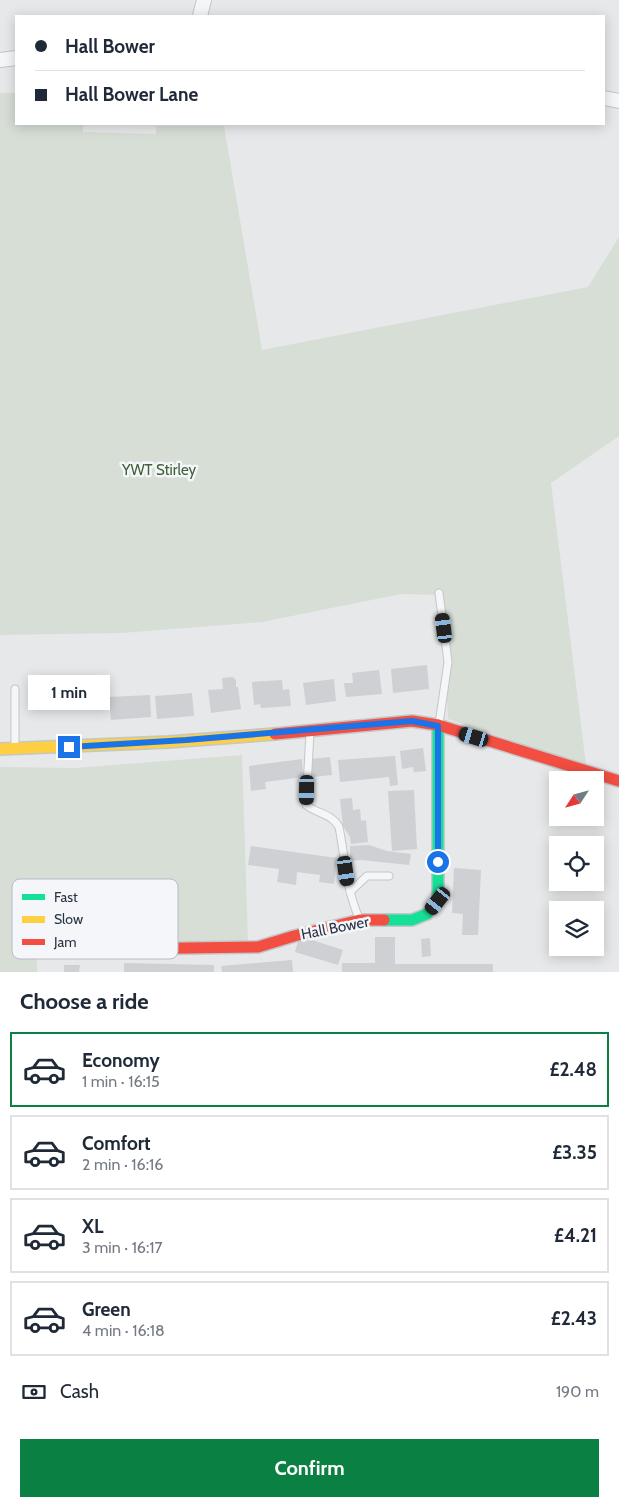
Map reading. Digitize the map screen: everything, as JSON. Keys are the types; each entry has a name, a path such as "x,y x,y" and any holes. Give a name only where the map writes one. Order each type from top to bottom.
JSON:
{"street":[{"path":"200,15 204,0"},
{"path":"0,60 15,58"},
{"path":"605,98 619,101"},
{"path":"0,749 168,742 412,721 438,726 619,781"},
{"name":"Hall Bower","path":"178,949 258,948 294,936 360,920 412,920 427,914 438,901 438,726"}],"lane":[{"path":"438,726 448,662 439,593"},
{"path":"15,689 15,749"},
{"path":"310,731 306,805 336,820 340,827 350,892 360,920"},
{"path":"350,892 367,876 389,876"}],"green space":[{"name":"YWT Stirley","path":"0,93 15,93 15,125 83,125 83,132 156,134 156,126 224,126 262,350 588,287 619,237 619,436 551,483 586,765 448,719 447,699 450,658 443,595 401,594 262,622 121,633 0,635"},
{"path":"242,755 248,942 178,943 178,879 12,879 12,959 37,959 37,972 0,972 0,767 75,768"}],"building":[{"path":"427,665 429,689 393,693 391,669"},
{"path":"379,670 382,694 346,697 344,683 353,683 352,673"},
{"path":"233,677 236,680 236,687 238,687 241,709 211,713 208,690 223,689 222,678"},
{"path":"334,679 336,701 306,705 303,683"},
{"path":"282,680 283,690 289,689 291,706 261,708 260,704 254,705 252,682"},
{"path":"192,693 194,716 157,719 155,696"},
{"path":"150,695 151,717 111,720 109,697"},
{"path":"423,748 426,771 414,772 413,767 402,769 400,751"},
{"path":"395,756 398,785 390,786 389,777 340,782 338,760"},
{"path":"330,757 332,775 313,777 311,759"},
{"path":"302,759 303,777 265,782 266,789 251,791 249,766"},
{"path":"414,790 417,849 392,851 388,791"},
{"path":"352,798 353,810 360,809 361,821 366,820 368,842 351,844 350,837 343,826 340,799"},
{"path":"369,845 387,851 411,854 409,865 361,860 350,861 350,846"},
{"path":"251,846 337,858 334,884 319,882 320,875 297,872 296,885 277,882 279,869 248,865"},
{"path":"454,868 481,870 478,935 462,935 463,914 452,913"},
{"path":"303,937 343,950 338,965 295,952 298,941"},
{"path":"375,937 395,937 395,964 493,964 493,972 342,972 342,963 375,963"},
{"path":"430,938 431,956 422,957 421,939"},
{"path":"292,960 293,972 222,972 221,966"},
{"path":"124,963 214,965 214,972 124,972"},
{"path":"64,965 80,965 79,972 64,972"}],"traffic: fast":[{"path":"384,920 412,920 427,914 438,901 438,725"}],"traffic: slow":[{"path":"0,749 168,742 275,734"}],"traffic: jam":[{"path":"275,734 412,721 438,725 619,781"},
{"path":"178,948 258,947 360,920 384,920"}],"route":[{"path":"69,747 310,731 412,721 438,726 438,862"}]}
